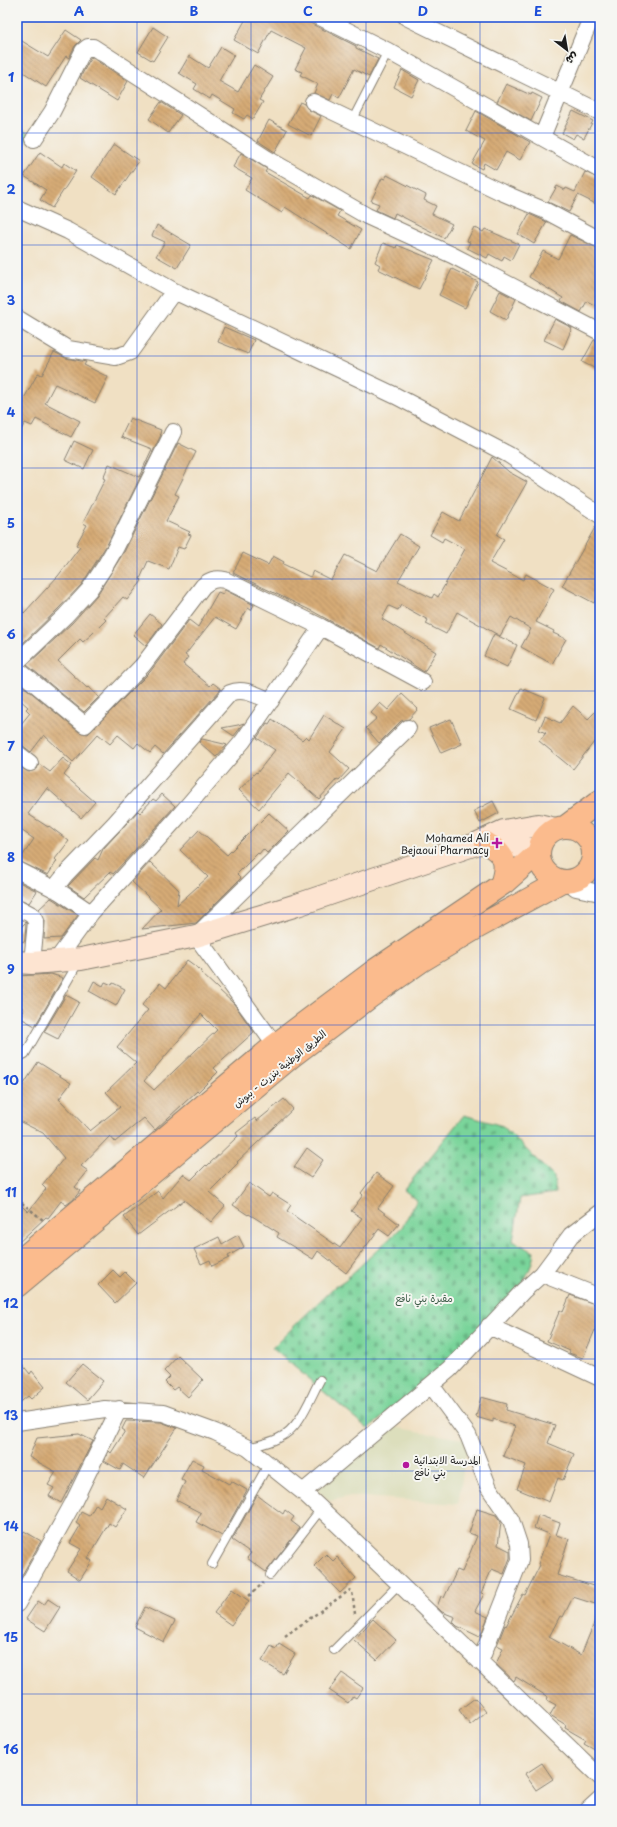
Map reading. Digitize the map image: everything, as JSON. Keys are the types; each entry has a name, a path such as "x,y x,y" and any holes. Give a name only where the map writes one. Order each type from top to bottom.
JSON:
{"main road":[{"path":"560,828 574,828 585,836 596,856 591,865 581,876 564,881 549,876 539,861 539,851 544,837 600,801"},
{"path":"480,844 498,851 505,863 505,872 501,885"},
{"name":"الطريق الوطنية بنزرت - ببوش","path":"17,1263 276,1045 375,970 501,885 539,851"},
{"name":"الطريق الوطنية بنزرت - ببوش","path":"17,1286 291,1058 370,997 423,960 478,927 564,881"}],"street":[{"path":"320,17 388,51 600,170"},
{"path":"406,17 600,112"},
{"path":"542,137 591,18 589,17"},
{"path":"34,139 52,112 83,51 88,47 93,47 266,158 354,208 452,255 600,332"},
{"path":"313,102 501,192 546,211 600,240"},
{"path":"17,208 68,231 174,292 396,396 509,455 600,515"},
{"path":"17,318 68,349 116,357 130,352 174,292"},
{"path":"17,662 89,590 116,547 173,432"},
{"path":"17,669 85,725 143,665 203,586 210,580 218,578 225,580 320,628 423,682"},
{"path":"56,961 91,913 220,769 243,741 320,628"},
{"path":"54,889 65,875 115,823 230,693 237,690 245,691 271,701"},
{"path":"196,936 408,728"},
{"path":"17,753 30,763"},
{"path":"17,907 32,915 36,921 25,963 81,959 196,936 297,905 480,844 504,831 538,825 560,828"},
{"path":"480,844 498,843 539,851"},
{"path":"17,870 54,889 91,913"},
{"path":"564,881 576,888 600,893"},
{"path":"196,936 276,1045"},
{"path":"302,1492 431,1385 464,1354 523,1291 542,1274 571,1235 600,1213"},
{"path":"542,1274 600,1297"},
{"path":"489,1326 600,1378"},
{"path":"431,1385 466,1430 489,1488 507,1512 520,1544 520,1560 480,1662"},
{"path":"17,1422 76,1412 105,1409 163,1413 215,1432 248,1448 322,1509 600,1777"},
{"path":"17,1604 72,1505 119,1409"},
{"path":"588,1810 600,1799"}],"lane":[{"path":"352,121 388,51"},
{"path":"17,1058 25,1054 81,959"},
{"path":"248,1448 280,1438 290,1431 298,1422 320,1380"},
{"path":"212,1564 268,1465"},
{"path":"270,1575 322,1509"},
{"path":"334,1650 399,1584"}],"path":[{"path":"17,1199 55,1231"},
{"path":"249,1596 270,1575"},
{"path":"285,1636 350,1590 352,1591 357,1627"}],"shaded area":[{"name":"المدرسة الابتدائية بني نافع","path":"394,1427 468,1440 458,1504 351,1496 330,1501 317,1490"}],"green space":[{"path":"17,128 30,135 17,155"},
{"name":"مقبرة بني نافع","path":"464,1115 503,1126 554,1177 555,1193 520,1198 513,1241 534,1252 527,1274 512,1299 491,1324 466,1348 439,1372 368,1429 272,1348 333,1288 345,1280 402,1227 417,1200 404,1190"}],"building":[{"path":"247,17 298,17 356,46 356,48 378,59 369,77 354,69 339,98 333,94 330,100 314,93 318,84 300,75 302,72 295,69 306,48 271,30 258,54 234,40"},
{"path":"153,27 168,37 153,61 138,52"},
{"path":"66,30 81,40 75,46 69,58 66,56 46,87 17,68 17,38 48,57"},
{"path":"221,47 234,55 219,81 238,92 254,65 273,77 259,100 263,102 253,119 247,115 244,119 233,113 235,109 212,95 210,99 194,89 197,84 179,73 189,56 208,68"},
{"path":"91,57 128,81 117,101 80,78"},
{"path":"402,70 419,80 411,96 394,87"},
{"path":"506,84 542,98 531,121 497,102"},
{"path":"161,102 181,115 168,133 149,119"},
{"path":"300,102 309,110 321,116 311,136 288,124"},
{"path":"476,111 530,142 520,160 506,152 496,170 484,163 482,169 472,164 485,141 466,131"},
{"path":"573,111 593,121 584,138 576,134 573,139 562,133"},
{"path":"269,120 287,130 275,152 258,141"},
{"path":"114,144 139,161 116,194 92,177"},
{"path":"40,152 62,167 64,163 76,171 52,208 40,200 46,190 24,176"},
{"path":"241,153 267,169 265,172 310,198 312,195 340,211 337,216 361,230 351,249 285,207 282,213 245,190 252,178 233,167"},
{"path":"585,172 600,179 600,206 578,195 569,212 548,202 557,186 565,190 566,188 575,192"},
{"path":"387,175 426,195 424,200 436,206 432,214 452,224 444,238 395,213 393,218 376,210 379,204 371,201 382,178 385,179"},
{"path":"529,214 547,222 534,244 518,234"},
{"path":"157,225 191,245 177,268 156,256 165,242 152,236"},
{"path":"474,227 483,232 485,229 519,244 511,260 504,256 502,261 489,254 487,258 467,248 470,242 467,241"},
{"path":"570,235 600,249 600,308 587,301 581,312 561,301 563,298 529,277 543,251 558,259"},
{"path":"383,243 396,248 397,245 434,260 419,289 378,269 380,265 375,262"},
{"path":"452,269 478,282 465,308 439,295"},
{"path":"500,291 516,299 506,320 490,311"},
{"path":"555,319 572,328 563,349 544,340"},
{"path":"224,327 254,340 248,354 218,342"},
{"path":"594,340 600,341 600,371 582,362"},
{"path":"54,352 66,358 86,362 84,365 108,377 95,403 55,384 45,403 80,421 71,437 36,419 32,426 25,423 17,437 17,411 38,373 42,375"},
{"path":"130,418 161,430 161,435 108,543 82,584 17,649 17,606 24,613 58,576 80,547 76,545 87,525 83,523 105,479 103,478 109,464 139,477 152,449 121,437"},
{"path":"74,441 93,450 84,469 65,460"},
{"path":"178,443 196,452 175,494 179,496 166,521 190,532 188,534 191,535 184,549 178,547 169,569 148,561 140,579 142,581 127,600 123,597 104,618 106,620 92,634 83,642 80,639 58,661 99,697 84,712 27,665 72,623 97,595 124,552"},
{"path":"492,457 509,472 527,482 497,535 504,539 490,563 523,580 526,574 554,589 536,622 566,639 552,664 521,647 531,629 511,617 500,636 457,612 446,634 426,624 428,620 401,605 398,610 389,606 382,619 436,652 424,672 381,644 379,648 314,612 233,573 243,553 268,565 273,556 284,562 283,564 310,577 313,571 331,580 345,555 377,571 400,534 419,546 398,581 432,598 434,594 438,597 465,549 444,538 442,542 430,535 443,512 459,521"},
{"path":"597,524 600,524 600,591 594,603 562,586"},
{"path":"225,590 254,605 251,610 248,608 236,629 215,617 185,655 188,657 183,664 210,686 213,683 221,689 163,754 155,747 150,753 138,743 134,748 118,735 110,744 98,734 73,762 44,735 31,752 22,745 17,744 17,729 30,713 26,709 28,707 17,697 17,689 21,684 79,732 88,734 150,672 189,620 198,627 218,592 223,594"},
{"path":"150,614 162,624 146,646 133,635"},
{"path":"494,634 517,645 507,667 484,656"},
{"path":"521,688 545,698 536,720 511,709"},
{"path":"402,694 418,709 409,719 401,721 379,743 366,728 377,718 371,713 380,703 388,710"},
{"path":"573,706 588,719 600,707 600,749 594,742 573,769 539,741 546,733 539,730 545,716 560,723"},
{"path":"324,715 346,729 330,752 349,769 339,780 337,779 319,799 289,773 259,809 239,790 256,772 257,773 275,750 257,738 267,723 269,724 272,719 302,740 306,736 309,739"},
{"path":"451,719 462,744 441,753 429,728"},
{"path":"244,723 234,736 222,728 238,725"},
{"path":"202,739 227,745 216,757 199,742"},
{"path":"63,758 72,765 64,775 95,802 81,818 47,788 28,814 48,827 49,826 69,841 55,859 57,861 48,875 19,861 34,839 18,828 17,830 17,765 29,772 37,769 39,764 50,772"},
{"path":"162,794 175,806 113,874 110,872 84,897 68,886 95,858 98,860 103,849 138,811 140,813 153,799 156,801"},
{"path":"493,801 499,813 480,823 474,811"},
{"path":"269,813 289,831 267,853 263,849 259,854 258,853 237,874 241,878 196,923 142,929 161,909 132,882 150,862 179,890 177,905 208,877 180,850 199,830 227,855"},
{"path":"17,881 37,891 29,903 17,898"},
{"path":"51,898 78,915 61,938 44,939 45,921 39,909"},
{"path":"26,922 25,941 18,942 17,931"},
{"path":"187,960 202,971 201,973 234,1004 254,1032 214,1068 218,1072 198,1092 197,1091 155,1130 144,1118 115,1142 110,1136 81,1166 88,1171 75,1187 80,1191 73,1200 66,1205 61,1201 48,1218 46,1217 17,1244 17,1201 28,1212 46,1189 42,1185 64,1158 43,1133 17,1120 17,1095 38,1062 71,1083 59,1099 90,1131 120,1107 106,1092 136,1063 117,1047 148,1010 142,1005 160,983 166,988","holes":["201,1014 217,1030 154,1090 144,1081"]},
{"path":"51,974 63,978 35,1026 19,1017 24,1009 17,1004 17,976"},
{"path":"94,981 103,986 105,982 112,985 113,983 125,989 116,1006 89,991"},
{"path":"66,995 79,1002 58,1039 44,1032"},
{"path":"284,1099 293,1109 237,1162 238,1163 209,1192 225,1206 211,1222 184,1200 138,1235 124,1217 158,1191 163,1198 183,1174 191,1180 238,1136 236,1133 255,1118 257,1121"},
{"path":"307,1148 323,1160 311,1178 294,1167"},
{"path":"376,1173 394,1186 378,1208 399,1224 389,1236 379,1229 346,1273 318,1251 313,1259 277,1237 279,1233 233,1205 249,1183 269,1197 272,1193 291,1205 287,1211 340,1248 362,1218 351,1211 363,1195 361,1193"},
{"path":"238,1235 244,1247 228,1256 229,1258 212,1266 210,1260 201,1264 194,1249 219,1237 222,1244"},
{"path":"113,1270 120,1277 125,1272 136,1283 115,1303 98,1285"},
{"path":"570,1295 600,1306 600,1332 595,1330 583,1358 569,1353 570,1351 547,1341 560,1310 563,1312"},
{"path":"178,1356 203,1380 188,1397 177,1387 173,1390 165,1382 170,1377 164,1371"},
{"path":"17,1358 30,1374 32,1371 45,1387 31,1399 28,1396 17,1405"},
{"path":"82,1364 103,1381 87,1400 66,1382"},
{"path":"481,1397 507,1404 506,1410 555,1425 548,1443 574,1454 563,1480 558,1478 549,1502 517,1489 526,1465 503,1456 515,1426 493,1419 493,1422 476,1417"},
{"path":"126,1421 161,1422 177,1428 144,1478 123,1464 120,1470 104,1461 109,1451 111,1453 125,1431 122,1429"},
{"path":"79,1434 93,1441 61,1503 49,1496 54,1488 48,1485 56,1472 29,1457 37,1438"},
{"path":"192,1459 204,1465 202,1469 229,1484 231,1481 247,1490 222,1536 196,1522 201,1513 176,1500 185,1482 181,1479"},
{"path":"257,1495 283,1514 285,1510 294,1517 291,1521 300,1528 266,1572 247,1558 251,1553 232,1540"},
{"path":"106,1496 127,1509 115,1527 109,1523 88,1558 92,1561 80,1580 67,1571 81,1549 70,1543 80,1526 76,1523 81,1512 89,1516 96,1504 100,1507"},
{"path":"477,1509 496,1515 501,1522 498,1545 510,1551 510,1558 504,1574 492,1569 481,1593 484,1594 475,1611 488,1617 480,1637 457,1626 453,1622 455,1617 442,1612 437,1607 441,1596 444,1598 457,1570 462,1572 477,1536 469,1533"},
{"path":"538,1515 560,1523 556,1535 569,1539 557,1575 600,1588 595,1604 573,1597 563,1617 560,1616 549,1637 581,1655 600,1609 600,1752 584,1743 586,1740 565,1728 566,1725 550,1715 556,1705 547,1700 548,1697 516,1677 514,1681 496,1664 503,1648 497,1645 505,1625 506,1626 523,1594 525,1595 540,1565 538,1564 549,1534 534,1528"},
{"path":"17,1529 23,1533 24,1531 41,1541 17,1584"},
{"path":"326,1554 333,1561 337,1557 356,1578 340,1593 314,1566"},
{"path":"232,1589 249,1601 231,1625 214,1613"},
{"path":"48,1599 60,1607 45,1631 26,1619 38,1601 44,1605"},
{"path":"145,1607 175,1621 164,1642 135,1627"},
{"path":"373,1619 396,1640 377,1660 354,1640"},
{"path":"279,1644 295,1654 283,1674 262,1661 271,1646 276,1649"},
{"path":"342,1673 363,1688 356,1698 353,1696 348,1703 329,1690"},
{"path":"475,1698 486,1712 470,1725 459,1710"},
{"path":"542,1763 553,1779 536,1790 525,1774"}],"place":[{"name":"Mohamed Ali Bejaoui Pharmacy","path":"497,843"},
{"name":"المدرسة الابتدائية بني نافع","path":"406,1465"}]}
